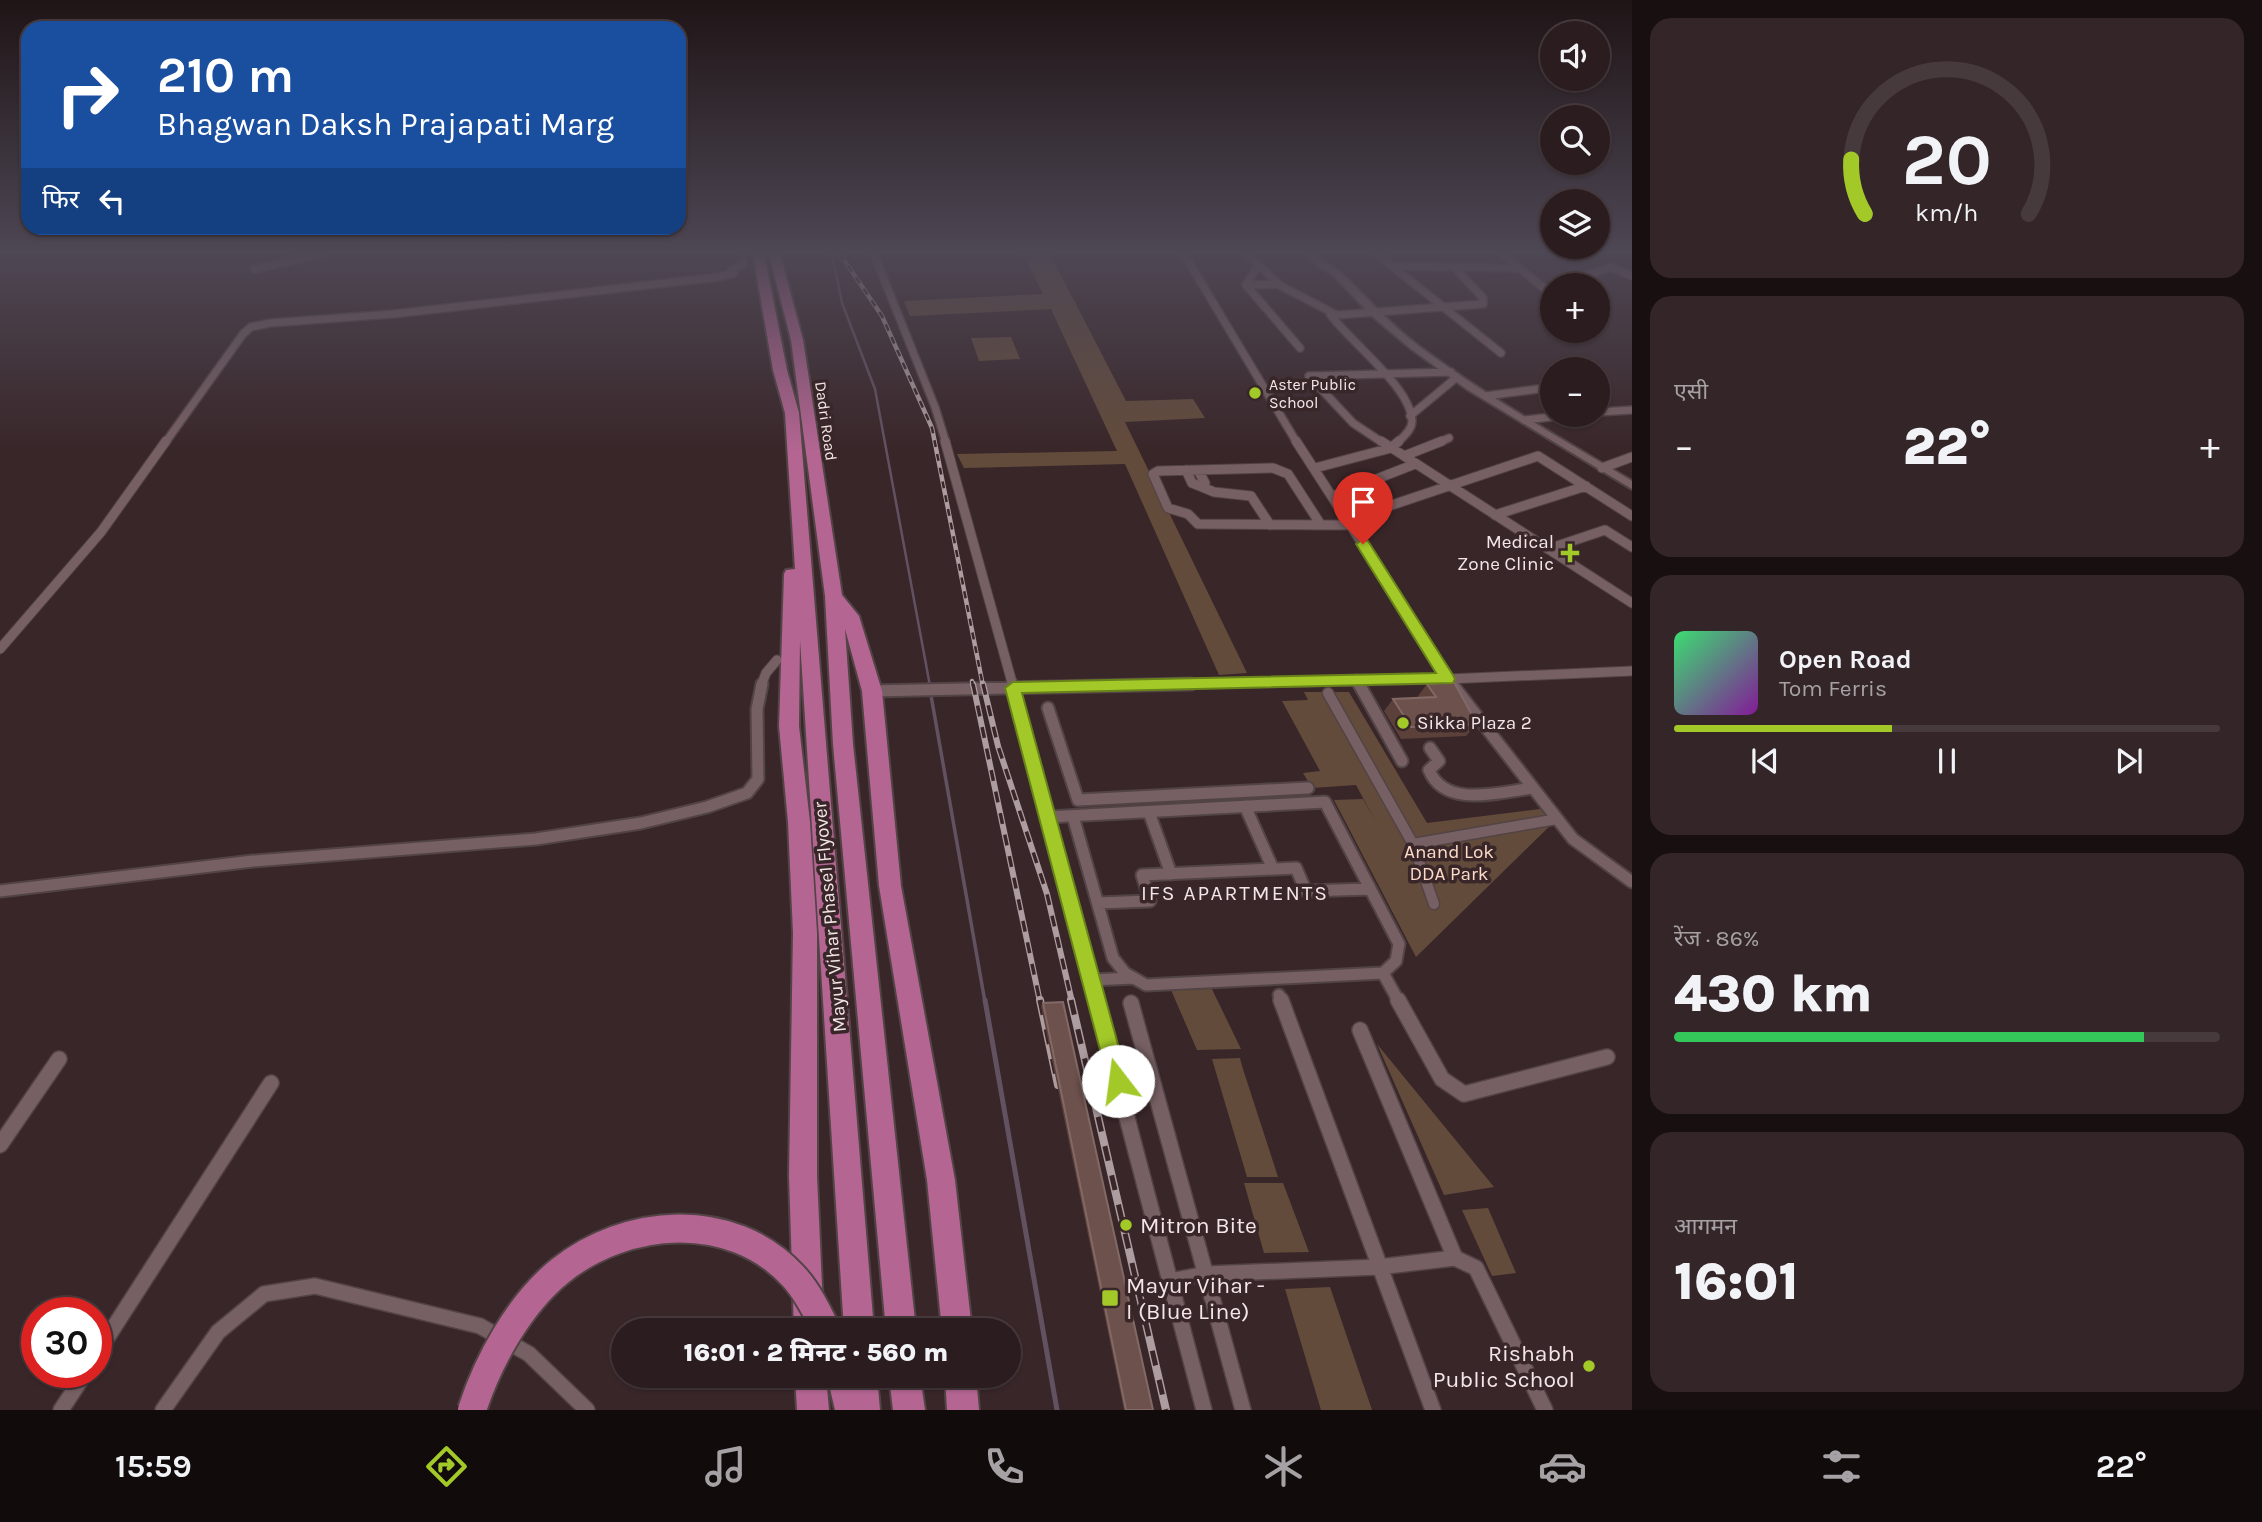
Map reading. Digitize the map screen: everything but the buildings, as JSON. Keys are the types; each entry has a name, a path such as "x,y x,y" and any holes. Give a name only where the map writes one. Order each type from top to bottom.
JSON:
{"highway":[{"name":"Dadri Road","path":"770,320 792,413 799,504"},
{"name":"Dadri Road","path":"792,320 797,340 834,596"},
{"name":"Mayur Vihar Phase1 Flyover","path":"799,504 833,941 858,1318"},
{"path":"799,504 792,554 789,726 799,822 805,933 803,1176 809,1318"},
{"name":"Mayur Vihar Phase1 Flyover","path":"834,596 843,744 900,1318"},
{"path":"834,596 850,617 873,691 890,886 940,1180 956,1318"},
{"path":"472,1410 501,1347 525,1308 559,1271 591,1249 630,1232 680,1224 715,1229 754,1245 786,1268 811,1299 820,1318"},
{"path":"812,1388 813,1410"},
{"path":"846,1388 851,1410"},
{"path":"863,1388 864,1410"},
{"path":"906,1388 909,1410"},
{"path":"962,1388 963,1410"}],"street":[{"path":"0,649 101,532 243,334 251,327 270,323 314,320"},
{"path":"900,320 934,407 1013,688 1204,1410"},
{"path":"1224,320 1280,416 1448,679 1573,839 1632,882"},
{"path":"1276,320 1300,348"},
{"path":"1315,468 1391,448 1408,433 1412,421 1388,374 1334,320"},
{"path":"1382,320 1414,347 1485,396 1632,486"},
{"path":"1460,320 1501,353"},
{"path":"1454,374 1309,376 1353,423 1631,601"},
{"path":"1410,416 1454,374"},
{"path":"1485,396 1540,389"},
{"path":"1610,412 1632,411"},
{"path":"1524,420 1540,418"},
{"path":"1404,456 1449,438"},
{"path":"1387,507 1448,484 1538,456 1632,516"},
{"path":"1602,468 1632,457"},
{"path":"1333,496 1415,464"},
{"path":"1322,526 1288,474 1273,468 1157,471 1153,474 1168,508 1188,514 1198,524 1322,526 1349,521"},
{"path":"1186,470 1192,483 1213,494 1239,493 1255,499 1270,525"},
{"path":"1198,470 1205,483 1202,487"},
{"path":"1495,515 1586,486"},
{"path":"1548,549 1605,530 1632,547"},
{"path":"0,891 265,860 527,839 666,819 712,807 752,789 760,775 757,747 759,697 768,666 777,660"},
{"path":"873,691 1448,679 1632,671"},
{"path":"1356,679 1402,761"},
{"path":"1328,693 1413,844 1434,904"},
{"path":"1048,708 1078,800 1308,788"},
{"path":"1430,748 1438,761 1429,770 1432,780 1445,791 1467,793 1533,788"},
{"path":"1048,817 1325,802 1399,944 1396,961 1383,972 1146,985 1125,972 1113,958 1073,816"},
{"path":"1245,806 1273,869"},
{"path":"1149,812 1171,874"},
{"path":"1413,844 1557,819"},
{"path":"1098,903 1150,901 1142,875 1296,868 1306,891 1370,889"},
{"path":"1383,972 1442,1079 1464,1094 1607,1057"},
{"path":"1091,981 1133,978"},
{"path":"1279,995 1433,1410"},
{"path":"1131,1003 1244,1410"},
{"path":"1360,1030 1455,1258"},
{"path":"0,1145 59,1059"},
{"path":"112,1330 271,1083"},
{"path":"1170,1281 1206,1274 1379,1267 1455,1258 1476,1268 1545,1410"},
{"path":"163,1410 218,1332 264,1294 315,1286 480,1326 529,1354 587,1410"},
{"path":"61,1410 75,1388"}],"green space":[{"path":"1056,320 1084,320 1126,401 1193,399 1205,418 1125,422 1247,673 1219,675 1125,464 964,468 957,454 1117,451"},
{"path":"1011,337 1020,359 979,361 971,338"},
{"name":"Anand Lok DDA Park","path":"1304,692 1349,692 1427,823 1548,808 1557,819 1416,957 1334,800 1363,799 1376,822 1356,785 1312,788 1303,773 1320,771 1282,701 1308,700"},
{"path":"1208,981 1241,1049 1197,1050 1168,983"},
{"path":"1377,1044 1494,1187 1444,1195"},
{"path":"1240,1058 1278,1177 1247,1177 1212,1059"},
{"path":"1244,1183 1283,1183 1309,1252 1264,1253"},
{"path":"1488,1208 1516,1273 1492,1276 1462,1210"},
{"path":"1330,1287 1372,1410 1321,1410 1285,1289"}],"waterway":[{"path":"848,320 875,389 930,686"},
{"path":"929,684 985,1002"},
{"path":"985,1000 1057,1410"}],"railway":[{"path":"884,320 932,428 983,686"},
{"path":"972,681 973,686"},
{"path":"973,684 1040,1002"},
{"path":"983,684 998,746 1047,894 1072,1002"},
{"path":"1040,1000 1058,1085"},
{"path":"1071,1000 1166,1410"}],"place":[{"name":"Aster Public School","path":"1255,393"},
{"name":"Medical Zone Clinic","path":"1570,553"},
{"name":"Sikka Plaza 2","path":"1403,723"},
{"name":"Mitron Bite","path":"1126,1225"},
{"name":"Mayur Vihar - I (Blue Line)","path":"1110,1298"},
{"name":"Rishabh Public School","path":"1589,1366"}],"district":[{"name":"IFS APARTMENTS","path":"1235,893"}],"route":[{"path":"1118,1081 1013,688 1322,679 1448,679 1363,544"}]}
